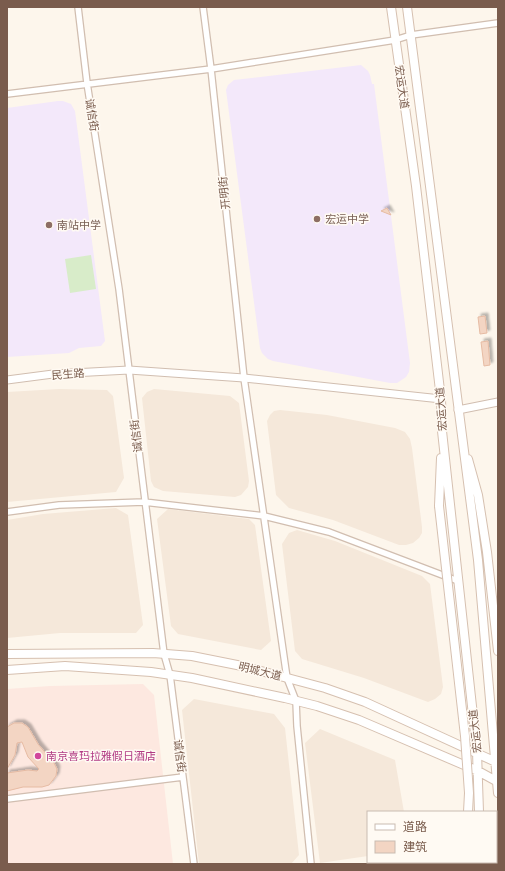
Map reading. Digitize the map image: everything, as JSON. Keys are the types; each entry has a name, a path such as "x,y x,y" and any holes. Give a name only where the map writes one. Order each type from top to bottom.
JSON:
{"main road":[{"name":"宏运大道","path":"391,7 416,186 441,399 442,431 477,752 479,811"},
{"name":"宏运大道","path":"407,7 478,560 497,762 498,793"},
{"path":"460,428 478,495 487,552 498,651"},
{"path":"442,431 439,506 465,736 469,793 468,811"},
{"name":"明城大道","path":"7,654 164,654 192,656 242,666 325,688 365,702 497,762"},
{"name":"明城大道","path":"7,670 64,666 151,672 192,678 296,701 317,706 359,720 478,771 497,781"}],"street":[{"name":"诚信街","path":"78,7 87,84 119,289 144,502 164,654 170,675 194,864"},
{"name":"开明街","path":"203,7 211,68 244,378 287,678 296,701 297,726 311,864"},
{"path":"7,94 211,68 395,40 411,35 498,23"},
{"name":"民生路","path":"7,380 53,374 129,370 244,378 441,399"},
{"path":"458,410 498,402"},
{"path":"7,512 58,505 144,502 264,516 329,532 458,582"},
{"path":"7,799 183,777"}],"shaded area":[{"name":"宏运中学","path":"361,65 368,71 372,84 374,84 410,363 409,372 406,377 397,383 390,383 273,361 268,359 262,353 260,348 226,90 228,85 234,80"},
{"name":"南站中学","path":"58,101 71,104 75,111 105,341 101,346 79,348 69,353 7,357 7,108"},
{"path":"59,389 107,390 113,396 124,478 116,492 7,502 7,392"},
{"path":"154,389 230,396 239,403 249,481 248,487 241,495 235,497 163,491 154,487 151,481 142,398 147,392"},
{"path":"280,410 327,415 395,428 405,432 410,439 412,448 422,527 422,533 419,538 413,543 399,545 333,520 289,508 276,495 267,421 274,411"},
{"path":"116,508 128,515 143,625 136,633 60,633 7,638 7,520 43,514"},
{"path":"168,509 249,519 255,525 271,641 261,650 178,634 171,626 157,519"},
{"path":"297,530 335,541 422,576 430,584 443,687 441,694 428,702 364,678 302,659 295,651 282,544 289,533"},
{"path":"143,684 154,695 173,864 7,864 7,689 50,686"},
{"path":"194,699 274,714 285,728 299,855 291,864 199,864 182,710"},
{"path":"320,729 395,760 404,811 367,811 367,856 320,863 305,743"}],"green space":[{"path":"91,255 96,289 70,293 65,259"}],"building":[{"path":"387,208 391,215 381,211"},
{"path":"485,316 487,333 480,334 478,317"},
{"path":"488,341 490,365 484,366 481,342"},
{"name":"南京喜玛拉雅假日酒店","path":"14,723 22,723 28,727 38,744 54,763 57,769 56,776 49,785 42,787 23,787 7,791 7,773 28,770 37,771 39,769 28,757 22,742 17,743 15,755 7,769 7,727"}],"place":[{"name":"宏运中学","path":"317,219"},
{"name":"南站中学","path":"49,225"},
{"name":"南京喜玛拉雅假日酒店","path":"38,756"}]}
